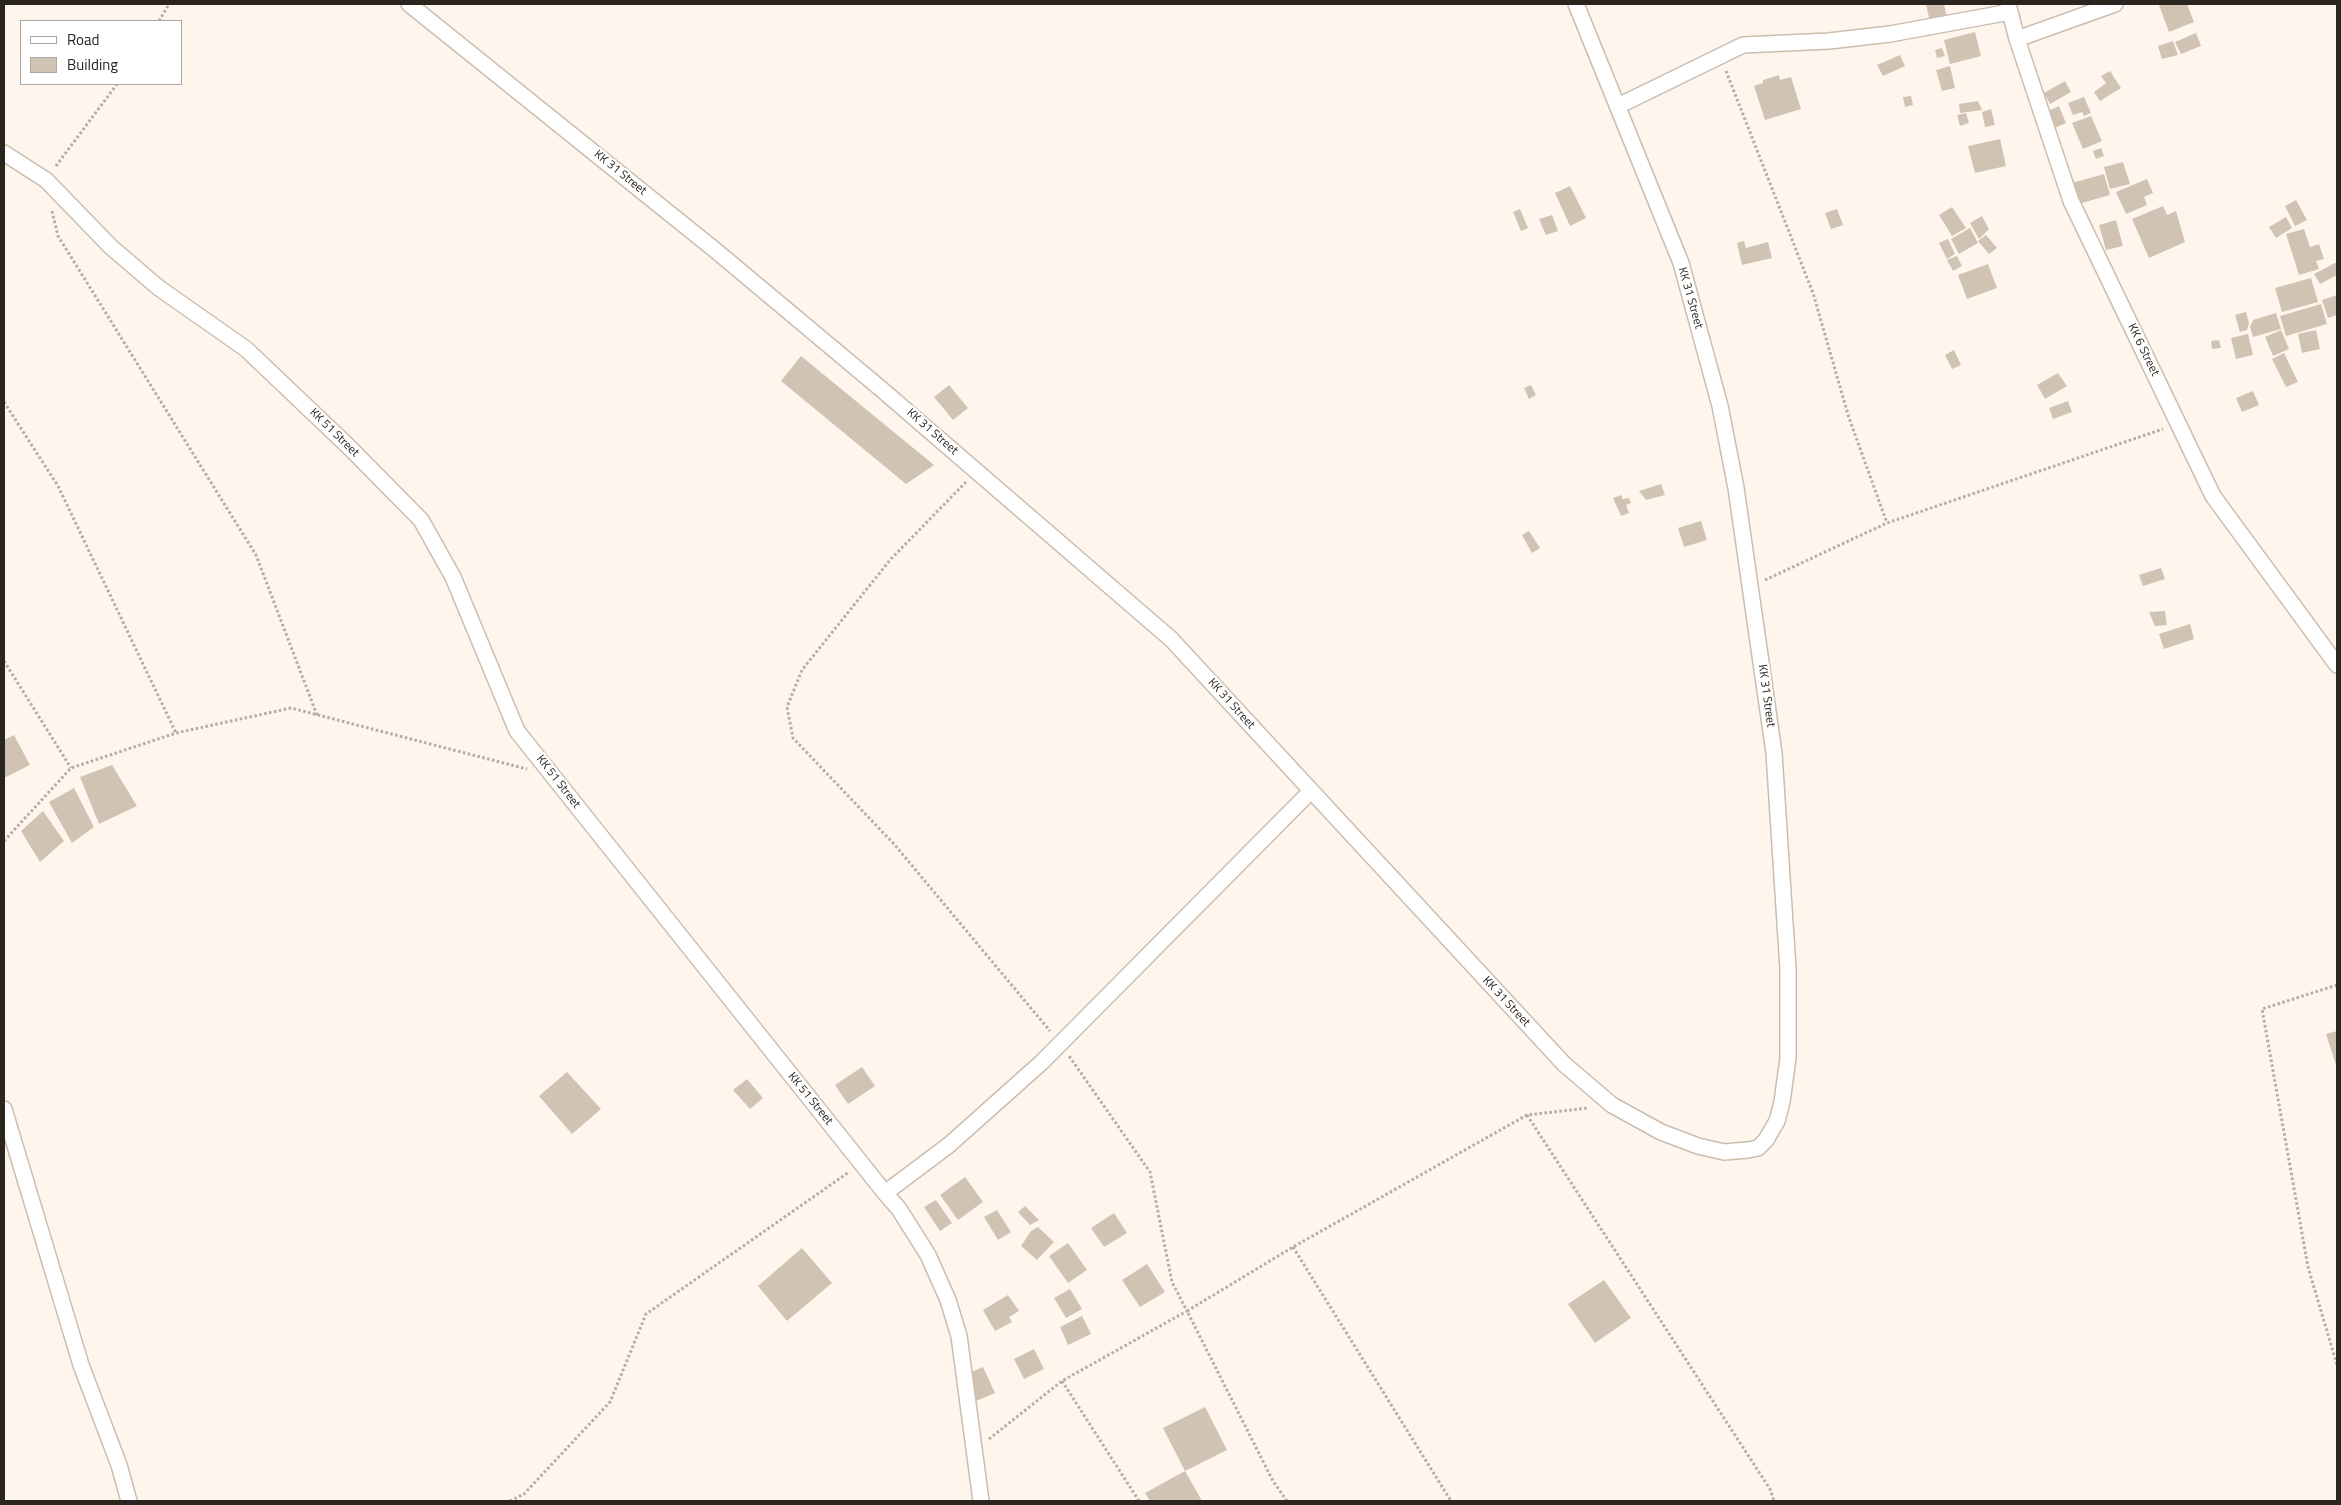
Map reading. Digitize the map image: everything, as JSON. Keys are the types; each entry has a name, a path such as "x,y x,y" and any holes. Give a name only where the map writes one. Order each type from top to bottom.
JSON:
{"street":[{"name":"KK 31 Street","path":"409,4 715,250 977,471 1171,639 1564,1064 1612,1105 1661,1132 1698,1146 1724,1152 1758,1148 1773,1127 1779,1112 1788,1058 1788,969 1774,753 1736,488 1718,397 1680,263 1576,4"},
{"path":"2016,40 2115,4"},
{"path":"1618,106 1743,44 1828,41 1890,34 2009,8"},
{"name":"KK 6 Street","path":"2009,8 2016,40 2071,201 2213,496 2337,665"},
{"name":"KK 51 Street","path":"4,153 46,180 111,247 159,288 246,349 349,447 421,520 453,577 518,731 899,1209 928,1255 948,1300 959,1336 981,1501"},
{"path":"885,1193 949,1145 1060,1043 1311,791"},
{"path":"4,1109 81,1365 119,1465 129,1501"}],"path":[{"path":"160,20 169,4"},
{"path":"1720,56 1813,293 1849,418 1887,523"},
{"path":"46,180 116,85"},
{"path":"52,208 58,236 256,555 317,714"},
{"path":"4,402 58,486 176,733"},
{"path":"1750,587 1887,523 2178,424"},
{"path":"977,471 878,575 802,670 786,707 793,738 894,844 1060,1043 1150,1172 1172,1282 1273,1481 1287,1501"},
{"path":"4,661 71,768"},
{"path":"4,841 71,768 176,733 291,708 554,776"},
{"path":"2337,985 2262,1009 2308,1267 2337,1364"},
{"path":"974,1450 1062,1381 1187,1311 1293,1247 1527,1115 1612,1105"},
{"path":"1527,1115 1770,1489 1774,1501"},
{"path":"510,1501 524,1494 610,1402 646,1314 862,1164"},
{"path":"1293,1247 1451,1501"},
{"path":"1062,1381 1140,1501"}],"building":[{"path":"1926,4 1944,4 1947,18 1930,22"},
{"path":"2187,4 2194,22 2169,32 2159,5"},
{"path":"1975,32 1981,56 1950,64 1944,40"},
{"path":"2196,33 2201,46 2181,54 2175,42"},
{"path":"2173,41 2178,55 2162,59 2158,46"},
{"path":"1942,48 1945,56 1937,58 1935,50"},
{"path":"1900,55 1905,66 1883,76 1877,65"},
{"path":"1950,66 1955,88 1942,91 1936,70"},
{"path":"2110,71 2121,88 2100,101 2094,92 2106,83 2101,76"},
{"path":"1779,75 1780,80 1791,77 1801,109 1765,120 1754,86 1763,83 1763,80"},
{"path":"2065,81 2071,92 2050,104 2044,93"},
{"path":"1911,96 1913,105 1905,107 1903,97"},
{"path":"2084,97 2091,113 2084,116 2082,112 2073,115 2068,103"},
{"path":"1978,101 1982,110 1960,113 1959,104"},
{"path":"2059,106 2066,123 2043,133 2046,112"},
{"path":"1991,109 1995,125 1985,127 1982,112"},
{"path":"1966,113 1969,123 1960,126 1957,115"},
{"path":"2091,116 2102,141 2083,149 2072,123"},
{"path":"2000,139 2006,166 1975,173 1968,146"},
{"path":"2101,148 2104,156 2096,159 2093,151"},
{"path":"2123,162 2130,184 2110,189 2104,167"},
{"path":"2104,174 2110,195 2078,204 2072,183"},
{"path":"2147,179 2153,193 2144,197 2147,205 2126,214 2116,192"},
{"path":"1570,186 1586,218 1570,226 1555,193"},
{"path":"2296,200 2307,220 2295,226 2285,206"},
{"path":"2163,206 2167,215 2176,211 2185,242 2149,258 2132,219"},
{"path":"1952,207 1966,228 1952,236 1939,215"},
{"path":"1520,209 1528,228 1521,231 1513,212"},
{"path":"1837,209 1843,225 1831,229 1825,213"},
{"path":"1552,215 1558,231 1546,235 1539,219"},
{"path":"1982,216 1989,229 1979,239 1970,223"},
{"path":"2286,217 2292,228 2276,238 2269,227"},
{"path":"2116,220 2123,246 2106,250 2099,225"},
{"path":"1970,228 1978,243 1959,254 1951,239"},
{"path":"2304,229 2310,247 2319,244 2324,259 2316,261 2319,269 2299,275 2286,234"},
{"path":"1986,235 1997,248 1989,254 1978,241"},
{"path":"1948,239 1955,254 1947,259 1939,243"},
{"path":"1744,241 1746,248 1768,242 1772,258 1742,265 1737,243"},
{"path":"1957,256 1962,266 1953,271 1947,260"},
{"path":"2337,262 2337,275 2320,284 2314,274"},
{"path":"1988,264 1997,288 1967,299 1958,275"},
{"path":"2311,278 2318,302 2282,312 2275,288"},
{"path":"2337,295 2337,315 2328,318 2322,300"},
{"path":"2321,304 2327,324 2286,336 2280,316"},
{"path":"2246,312 2249,323 2247,330 2240,332 2235,315"},
{"path":"2276,313 2281,329 2253,337 2250,327 2253,320"},
{"path":"2281,330 2289,349 2273,356 2265,337"},
{"path":"2316,330 2320,349 2302,353 2298,334"},
{"path":"2248,334 2253,355 2236,359 2231,338"},
{"path":"2219,340 2221,348 2212,349 2211,341"},
{"path":"1954,350 1961,365 1952,369 1945,355"},
{"path":"2284,353 2298,382 2286,387 2272,359"},
{"path":"801,356 934,465 906,484 781,381"},
{"path":"2058,373 2067,386 2045,399 2037,385"},
{"path":"949,385 968,408 953,420 934,397"},
{"path":"1531,385 1536,395 1529,399 1524,388"},
{"path":"2253,391 2259,405 2242,412 2236,398"},
{"path":"2068,401 2072,412 2053,419 2049,408"},
{"path":"1661,484 1665,495 1646,500 1639,491"},
{"path":"1622,495 1622,499 1629,498 1631,503 1626,505 1629,513 1621,516 1613,498"},
{"path":"1701,521 1707,540 1684,547 1678,528"},
{"path":"1529,531 1540,548 1532,553 1522,535"},
{"path":"2161,568 2165,579 2143,586 2139,575"},
{"path":"2165,611 2167,625 2155,626 2149,612"},
{"path":"2190,624 2194,639 2164,649 2159,634"},
{"path":"14,735 30,765 4,778 4,740"},
{"path":"112,765 137,806 99,824 80,777"},
{"path":"74,788 94,827 72,843 49,802"},
{"path":"43,811 64,841 40,862 21,831"},
{"path":"2337,1031 2337,1068 2326,1034"},
{"path":"862,1067 875,1086 848,1104 835,1085"},
{"path":"567,1072 601,1109 572,1134 539,1096"},
{"path":"747,1079 763,1098 750,1109 733,1090"},
{"path":"965,1177 983,1202 958,1220 940,1195"},
{"path":"936,1200 952,1223 940,1231 924,1207"},
{"path":"1025,1206 1039,1220 1030,1225 1018,1212"},
{"path":"997,1210 1011,1232 998,1240 984,1217"},
{"path":"1114,1213 1127,1233 1104,1247 1091,1228"},
{"path":"1038,1227 1054,1242 1037,1260 1021,1246 1031,1231"},
{"path":"1068,1243 1087,1270 1068,1283 1049,1256"},
{"path":"802,1248 832,1283 787,1321 758,1286"},
{"path":"1147,1264 1165,1292 1140,1307 1122,1280"},
{"path":"1604,1280 1631,1318 1595,1343 1568,1304"},
{"path":"1070,1289 1082,1309 1066,1318 1054,1298"},
{"path":"1008,1295 1019,1311 1009,1317 1012,1322 995,1331 983,1310"},
{"path":"1082,1316 1091,1334 1068,1345 1060,1327"},
{"path":"1034,1349 1044,1369 1024,1379 1014,1359"},
{"path":"983,1367 995,1393 976,1401 965,1375"},
{"path":"1205,1407 1227,1450 1185,1471 1163,1428"},
{"path":"1185,1471 1202,1501 1150,1501 1145,1493"}]}
